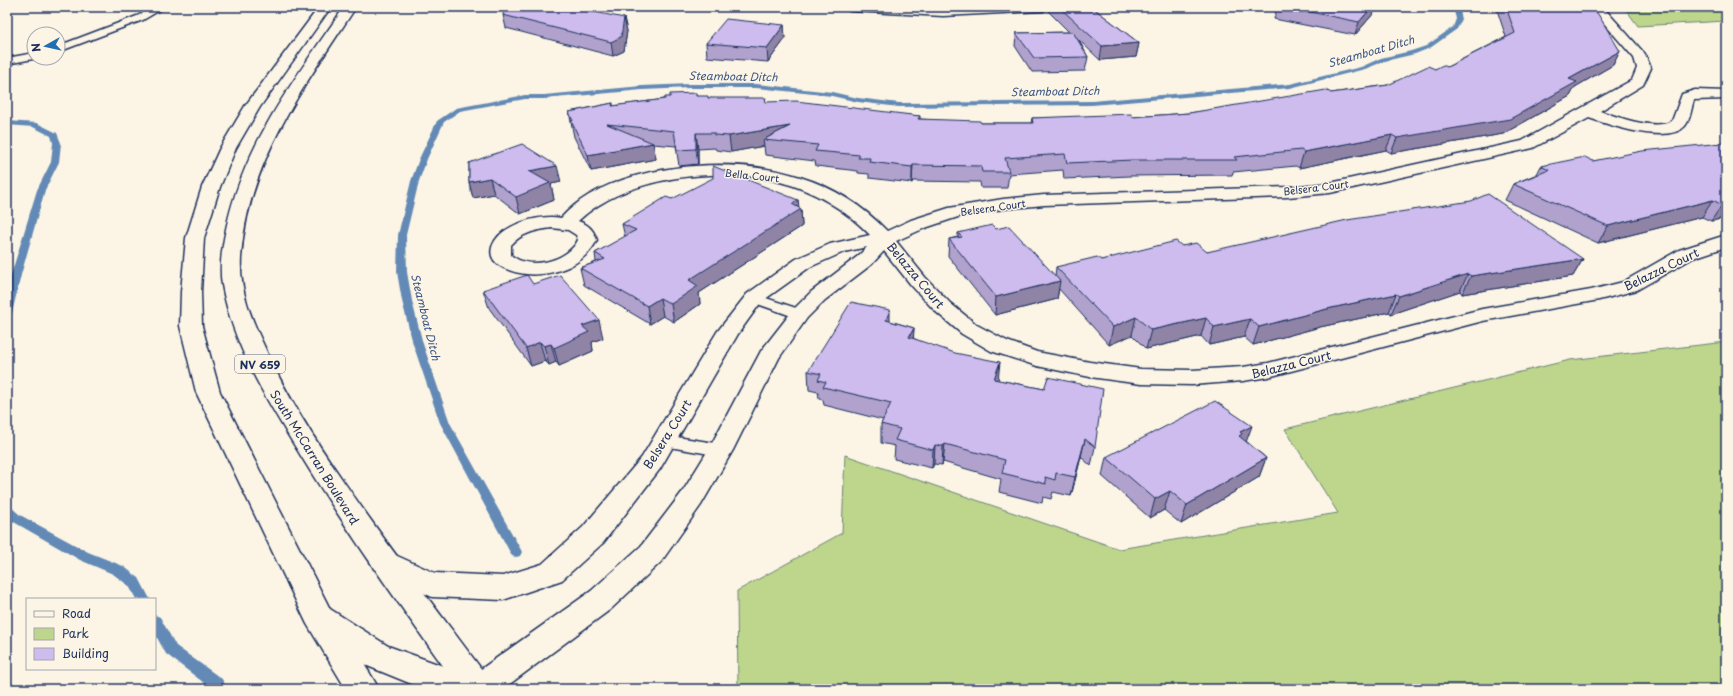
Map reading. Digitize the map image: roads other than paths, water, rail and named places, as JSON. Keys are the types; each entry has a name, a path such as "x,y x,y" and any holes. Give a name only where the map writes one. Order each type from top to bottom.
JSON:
{"street":[{"path":"325,7 254,106 228,148 211,187 195,238 191,292 191,326 208,392 317,615 364,689"},
{"name":"South McCarran Boulevard","path":"350,7 280,113 261,151 247,184 235,229 231,276 244,326 267,380 303,440 384,561 478,689"},
{"path":"850,7 943,12 1043,7"},
{"name":"Belsera Court","path":"384,561 432,585 503,588 552,572 594,535 651,463 728,332 754,298 803,263 838,248 885,238 918,224 955,212 1003,204 1044,200 1288,192 1330,188 1527,145 1588,112 1638,82 1644,68 1640,57 1596,7"},
{"path":"1588,112 1620,123 1638,127 1654,129 1674,127 1679,124 1686,97 1695,94 1726,95"},
{"name":"Bella Court","path":"566,223 581,208 618,188 652,177 724,171 774,175 798,182 854,212 885,238"},
{"name":"Belsera Court","path":"478,689 601,600 651,554 692,498 721,450 769,356 800,314 818,296 865,260 885,238"},
{"name":"Belazza Court","path":"885,238 918,281 943,309 969,330 993,343 1031,358 1101,373 1169,379 1236,376 1268,370 1482,315 1592,296 1630,286 1686,254 1726,241"},
{"path":"317,615 377,656 430,677 478,689"}],"lane":[{"path":"66,46 140,18 161,7"},
{"path":"7,61 26,57"},
{"path":"754,298 800,314"},
{"path":"664,441 721,450"}],"waterway":[{"name":"Steamboat Ditch","path":"516,552 445,423 418,344 407,301 402,272 402,235 415,181 423,159 441,121 458,109 525,97 544,97 642,88 690,86 756,86 832,94 858,100 899,105 1092,103 1290,86 1363,68 1383,59 1413,53 1428,47 1455,28 1459,19 1456,7"},
{"name":"Steamboat Ditch","path":"7,123 34,125 54,135 57,143 55,162 41,190 16,275 7,313"},
{"name":"Steamboat Ditch","path":"7,510 16,518 84,556 118,570 134,582 142,598"},
{"name":"Steamboat Ditch","path":"156,623 171,650 217,684 220,689"}]}
